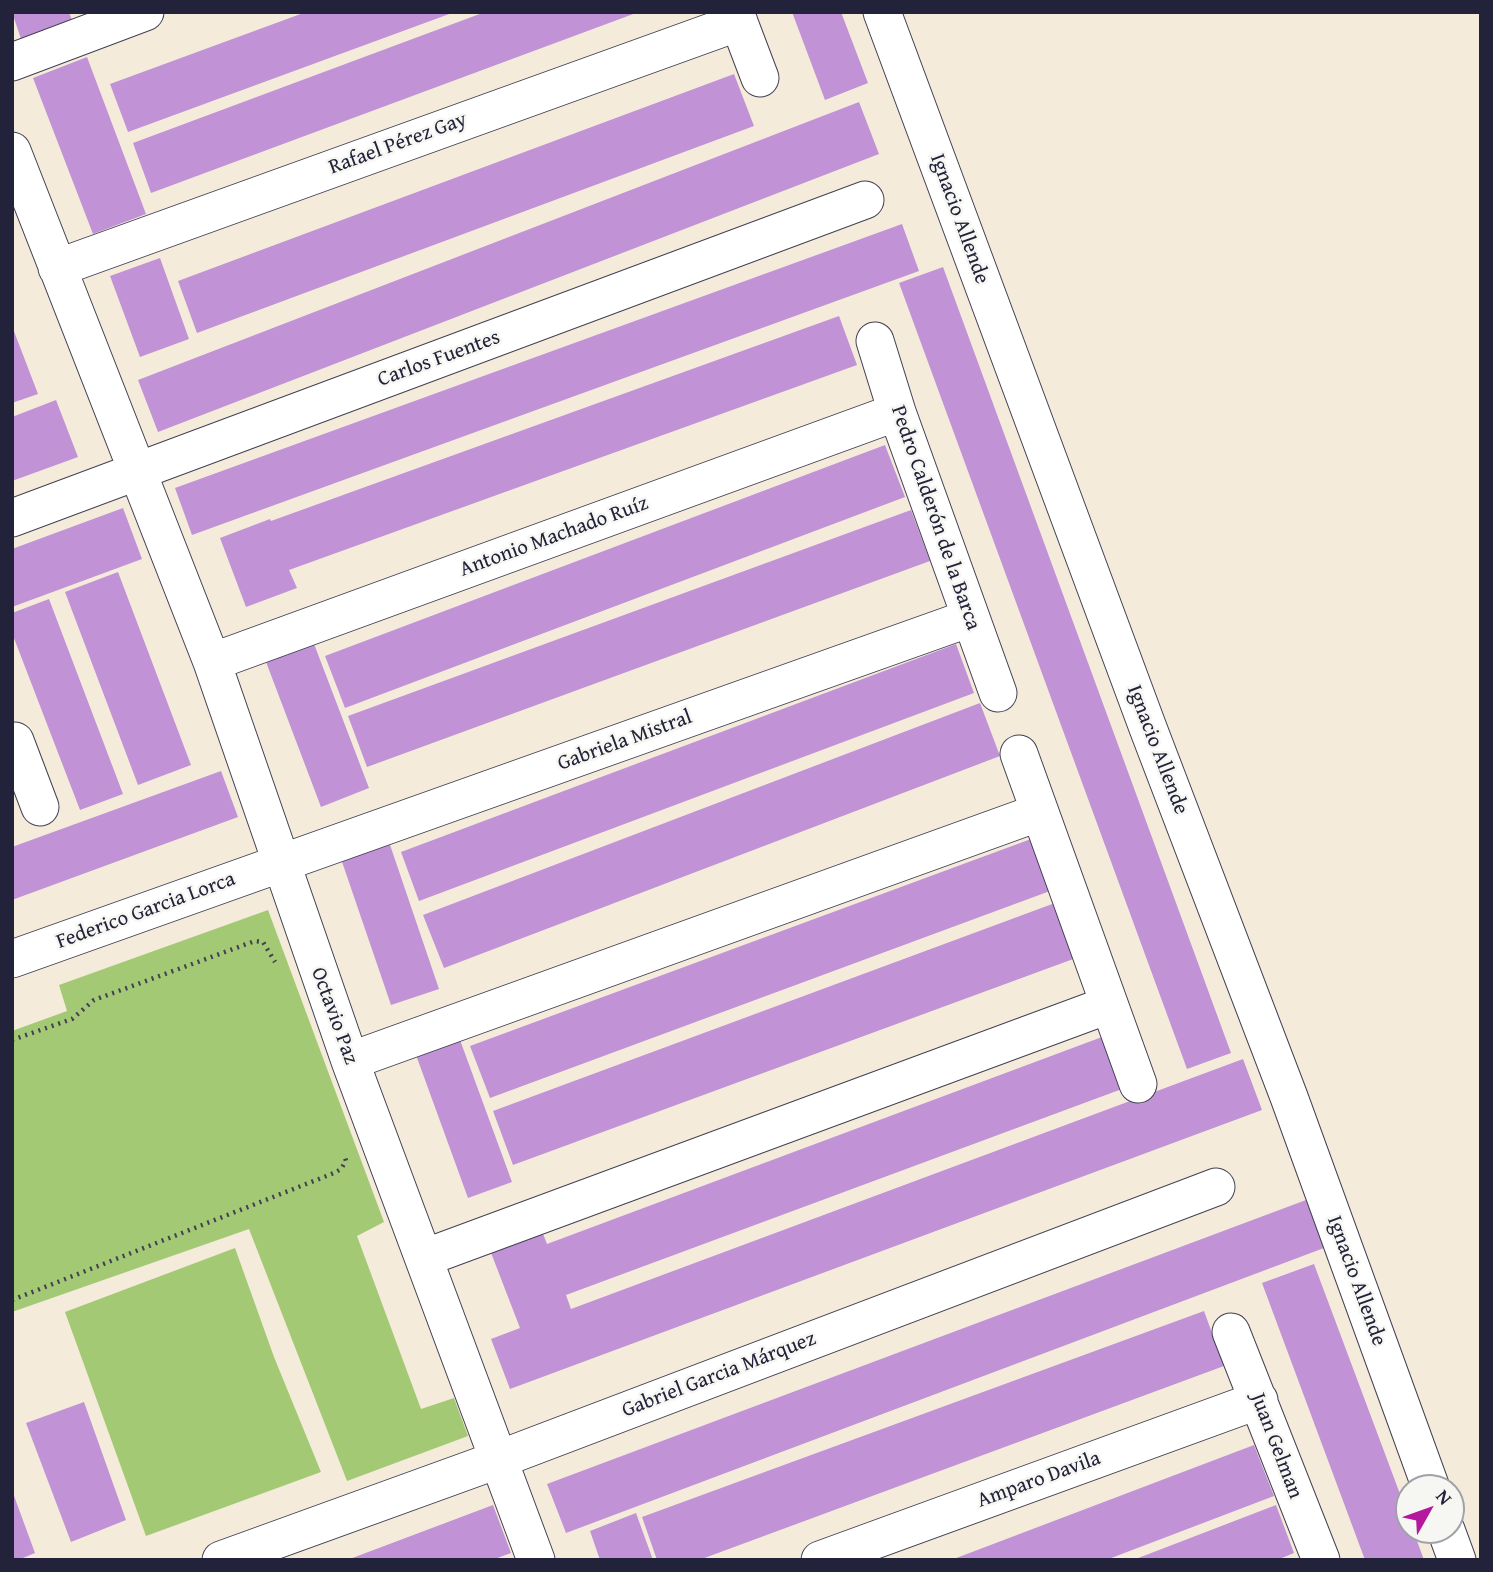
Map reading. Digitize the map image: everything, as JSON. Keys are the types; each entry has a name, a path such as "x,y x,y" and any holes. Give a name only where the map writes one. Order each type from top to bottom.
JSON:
{"street":[{"path":"12,62 145,12"},
{"name":"Ignacio Allende","path":"882,12 1138,702 1285,1084 1426,1474"},
{"path":"737,17 760,78"},
{"name":"Rafael Pérez Gay","path":"57,268 737,17"},
{"name":"Octavio Paz","path":"12,151 212,662 350,1061 536,1560"},
{"name":"Carlos Fuentes","path":"12,518 865,200"},
{"name":"Pedro Calderón de la Barca","path":"875,341 897,412 998,693"},
{"name":"Antonio Machado Ruíz","path":"212,662 897,412"},
{"name":"Gabriela Mistral","path":"280,863 970,618"},
{"path":"13,738 40,807"},
{"path":"1019,754 1138,1084"},
{"path":"350,1061 1040,812"},
{"name":"Federico Garcia Lorca","path":"12,959 280,863"},
{"path":"424,1258 1108,1005"},
{"name":"Gabriel Garcia Márquez","path":"221,1560 497,1460 1216,1186"},
{"name":"Juan Gelman","path":"1231,1332 1321,1560"},
{"name":"Amparo Davila","path":"820,1560 1259,1400"}],"path":[{"path":"12,1040 72,1019 94,1000 255,941 263,942 275,960 279,973"},
{"path":"12,1300 334,1173 341,1169 346,1161 343,1149"}],"green space":[{"path":"268,910 384,1222 357,1236 421,1409 454,1398 468,1436 347,1481 249,1229 12,1312 12,1031 67,1011 59,985"},
{"path":"235,1248 274,1357 321,1472 146,1536 65,1312"}],"building":[{"path":"12,12 69,12 73,23 22,42"},
{"path":"306,12 452,13 128,132 110,84"},
{"path":"485,12 636,13 151,193 133,143"},
{"path":"792,12 841,12 868,83 825,100"},
{"path":"87,57 146,214 93,234 33,78"},
{"path":"734,74 754,126 197,333 178,281"},
{"path":"859,102 879,154 158,432 138,380"},
{"path":"902,224 919,271 192,535 175,488"},
{"path":"160,258 189,339 140,357 110,276"},
{"path":"943,267 1231,1053 1187,1069 899,283"},
{"path":"839,316 857,365 289,570 297,588 246,607 220,538"},
{"path":"12,326 38,394 12,403"},
{"path":"56,400 78,457 12,481 12,417"},
{"path":"885,445 905,497 345,708 325,656"},
{"path":"123,508 142,559 12,607 12,549"},
{"path":"911,510 930,561 367,767 348,716"},
{"path":"118,572 191,765 138,785 65,592"},
{"path":"49,599 123,794 80,810 12,633 12,613"},
{"path":"311,636 369,788 321,807 263,654"},
{"path":"956,644 974,693 419,901 401,852"},
{"path":"980,703 1000,756 444,968 423,915"},
{"path":"221,771 238,817 12,900 12,847"},
{"path":"387,836 439,989 391,1005 339,853"},
{"path":"1031,839 1050,891 490,1098 470,1046"},
{"path":"1055,903 1076,958 513,1165 493,1111"},
{"path":"456,1029 512,1182 468,1198 412,1044"},
{"path":"1102,1037 1122,1089 566,1295 571,1309 1243,1059 1262,1110 510,1389 491,1339 520,1328 488,1245 540,1226 547,1244"},
{"path":"1306,1200 1324,1248 566,1533 547,1484"},
{"path":"1314,1264 1395,1481 1395,1544 1418,1544 1424,1560 1365,1560 1262,1283"},
{"path":"1204,1311 1224,1366 699,1560 657,1560 642,1517"},
{"path":"84,1402 126,1520 71,1542 26,1423"},
{"path":"1254,1445 1274,1496 1106,1560 951,1560"},
{"path":"13,1493 35,1553 18,1560 12,1560"},
{"path":"493,1505 511,1553 492,1560 347,1560"},
{"path":"1276,1505 1294,1553 1277,1560 1133,1560"},
{"path":"636,1513 653,1560 600,1560 590,1531"}]}
